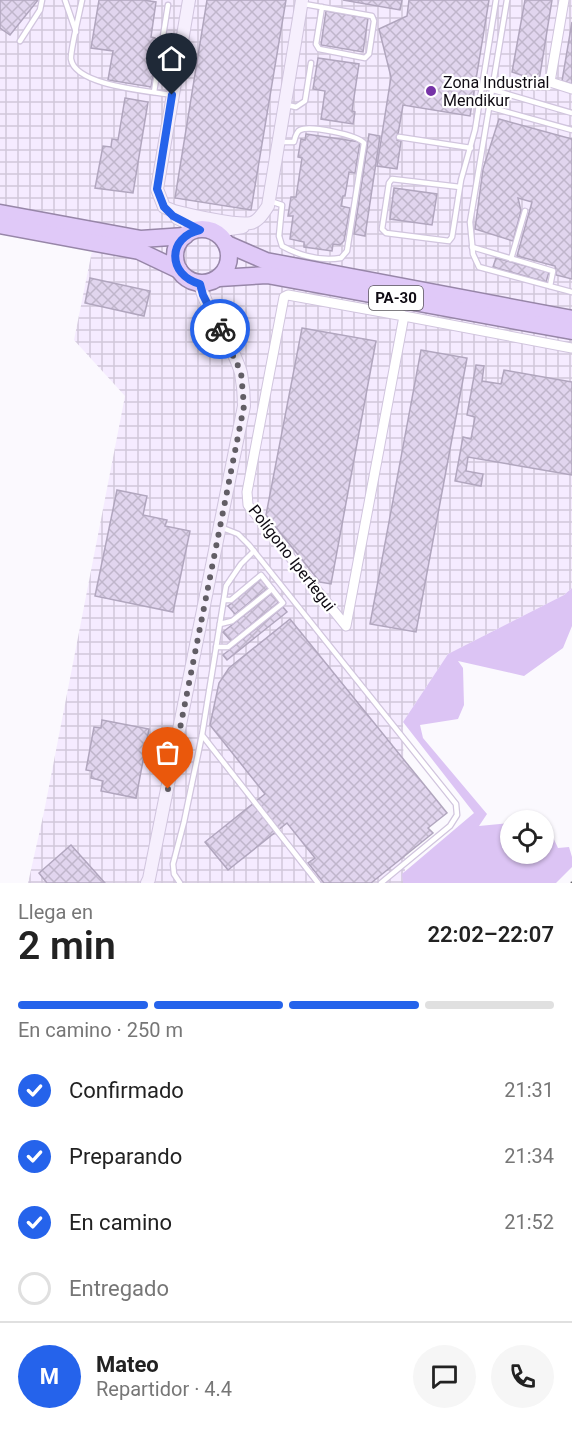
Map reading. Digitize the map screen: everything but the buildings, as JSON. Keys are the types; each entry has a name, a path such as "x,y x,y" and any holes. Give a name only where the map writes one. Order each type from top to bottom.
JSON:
{"highway":[{"name":"PA-30","path":"0,213 141,239 207,236 266,261 572,319"},
{"path":"0,225 138,251 179,270"},
{"path":"200,284 184,277 179,270 176,261 178,243 207,236 229,253 229,262 219,278"},
{"name":"PA-30","path":"200,284 219,278 267,274 572,331"}],"street":[{"path":"189,0 157,189 164,207 173,216 207,236 252,223 261,216 269,200 302,2"},
{"path":"564,0 550,82 572,89"},
{"path":"164,207 183,214 252,223"},
{"path":"147,883 241,425 243,390 241,372 209,309 200,284"},
{"path":"318,284 349,296 378,302 404,316 572,348"},
{"name":"Polígono Ipertegui","path":"288,295 404,316 391,385 346,626 248,506 249,481 284,297 288,295"},
{"path":"527,310 538,306 560,310 572,309"}],"lane":[{"path":"20,41 40,10 42,0"},
{"path":"65,0 76,32"},
{"path":"82,0 71,59 76,70 105,84 172,95"},
{"path":"460,187 392,179 389,183 382,230 386,233 449,241 452,237 460,187 471,148 496,0"},
{"path":"507,0 470,222 472,254 479,267 572,291"},
{"path":"302,2 372,16 374,21 369,54 365,58 319,49 316,44 322,7"},
{"path":"154,92 168,5"},
{"path":"285,105 296,107 305,101 311,63"},
{"path":"493,90 572,113"},
{"path":"489,107 572,130"},
{"path":"269,200 282,205 279,236 282,246 298,255 329,260 341,258 347,251 364,143 359,138 302,129 297,132 294,142 289,144 278,142"},
{"path":"399,137 471,148"},
{"path":"511,259 525,211"},
{"path":"472,247 553,271 550,286"},
{"path":"220,527 238,534 254,551 456,804 457,815 450,826 381,883"},
{"path":"180,883 174,874 173,864 202,735 226,586 232,574 254,551"},
{"path":"216,647 228,647 283,603 261,575 231,600 224,600"},
{"path":"220,624 232,621 272,589"},
{"path":"202,735 318,883"}],"shaded area":[{"path":"0,0 572,0 572,588 564,595 448,654 403,722 405,883 28,883 44,812 125,396 74,340 92,251 0,232"},
{"path":"572,588 572,626 563,648 524,676 458,661 463,668 464,705 458,719 420,725 423,738 487,814 479,826 500,824 500,864 554,864 554,839 558,848 569,847 572,867 556,883 403,883 402,874 474,813 403,722 448,654 564,595"}],"way so far":[{"path":"168,789 244,406 241,372 220,329"}],"place":[{"name":"Zona Industrial Mendikur","path":"431,91"}],"route":[{"path":"172,95 157,189 164,207 173,216 200,230 192,231 178,243 176,261 184,277 200,284 209,309 220,329"}]}
